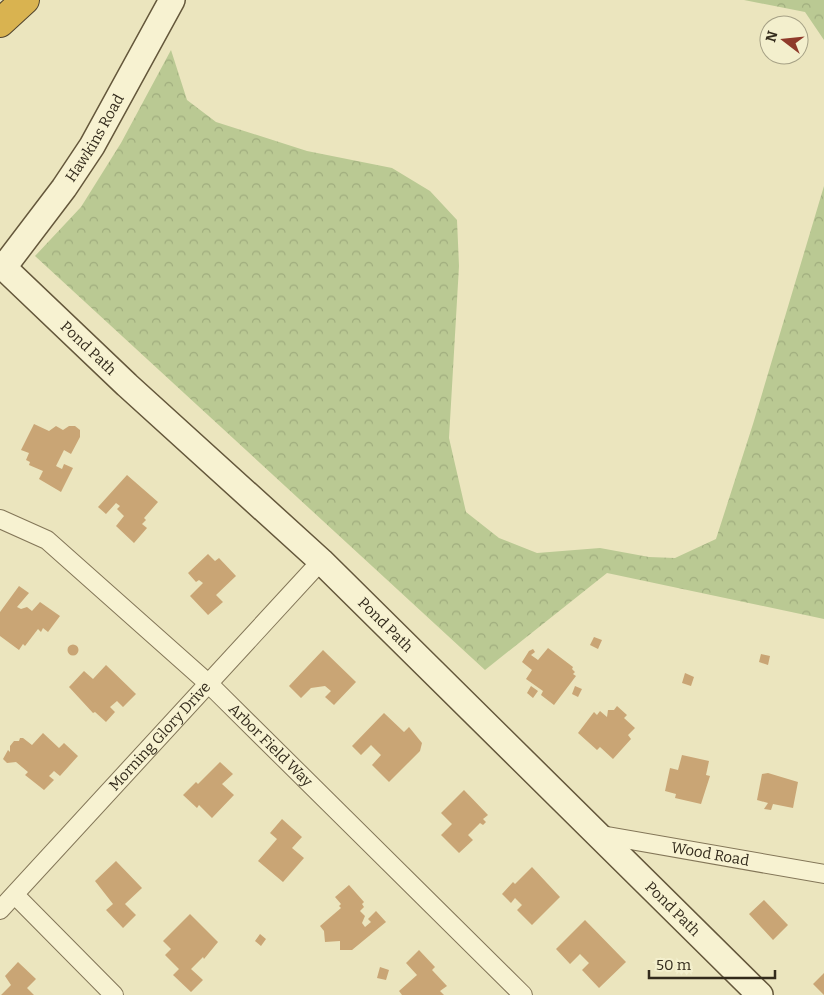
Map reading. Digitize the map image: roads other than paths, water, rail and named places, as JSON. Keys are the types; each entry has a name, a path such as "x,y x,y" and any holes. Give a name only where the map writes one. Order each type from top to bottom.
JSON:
{"highway":[{"path":"0,23 25,0"}],"street":[{"name":"Hawkins Road","path":"2,265 64,188 92,146 172,0"},
{"name":"Pond Path","path":"2,265 127,385 321,561 760,995"},
{"name":"Arbor Field Way","path":"0,519 47,540 209,684 522,995"},
{"name":"Morning Glory Drive","path":"0,910 321,561"},
{"name":"Wood Road","path":"596,834 824,874"},
{"path":"15,895 114,995"}]}
